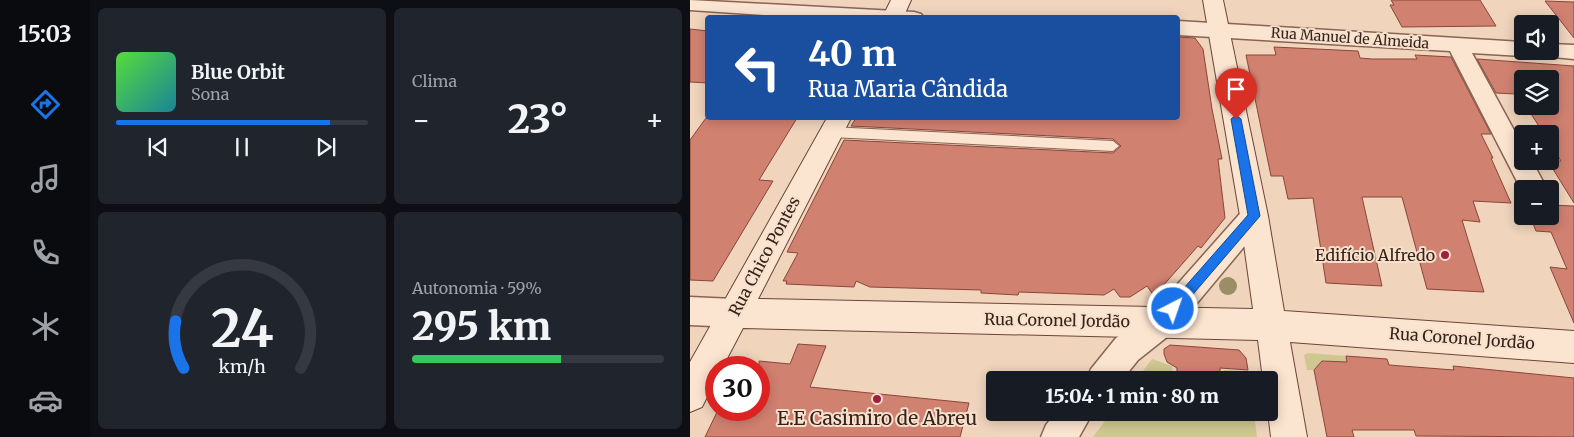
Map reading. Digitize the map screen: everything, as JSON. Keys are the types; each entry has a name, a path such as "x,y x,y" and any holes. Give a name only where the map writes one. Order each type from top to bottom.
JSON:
{"main road":[{"path":"1213,0 1254,216 1289,437"},
{"name":"Rua Chico Pontes","path":"690,395 835,125"},
{"name":"Rua Coronel Jordão","path":"734,313 1271,325 1574,346"}],"street":[{"path":"690,4 895,11"},
{"name":"Rua Manuel de Almeida","path":"1180,28 1514,49"},
{"path":"1457,45 1529,180"},
{"path":"1559,51 1574,52"},
{"path":"1109,371 1127,349 1162,323 1254,216"},
{"name":"Rua Coronel Jordão","path":"690,311 734,313"},
{"path":"1058,437 1070,421"}],"lane":[{"path":"835,125 1113,146"}],"shaded area":[{"path":"1308,353 1346,356 1347,362 1322,361 1314,370 1307,370 1304,355"},
{"path":"1152,359 1172,366 1172,371 1143,371"},
{"path":"1105,421 1255,421 1257,437 1093,437"}],"building":[{"path":"1391,0 1480,0 1496,26 1402,27 1390,5 1394,5"},
{"path":"1545,1 1574,2 1574,38 1559,19 1559,15 1556,15"},
{"path":"690,29 705,31 705,83 690,82"},
{"path":"1180,37 1195,38 1203,49 1222,159 1218,159 1225,218 1201,248 1198,246 1154,296 1147,286 1130,297 1120,297 1114,289 1104,295 1019,292 1018,295 981,293 981,290 870,287 856,281 854,287 786,284 787,281 783,281 798,253 787,252 844,140 1113,153 1121,146 1113,139 851,126 855,120 1180,120"},
{"path":"1274,47 1358,51 1360,58 1372,59 1417,59 1415,55 1451,57 1491,134 1481,134 1511,203 1473,201 1480,222 1462,220 1484,292 1427,289 1402,197 1362,197 1382,286 1326,283 1313,198 1288,199 1283,176 1271,176 1246,55 1276,55"},
{"path":"1477,59 1574,66 1574,203 1554,170 1559,170 1559,161 1561,161 1559,158 1559,125 1538,125 1532,115 1559,115 1559,70 1514,70 1514,94 1496,93"},
{"path":"705,119 796,120 759,180 773,181 713,281 690,280 690,140"},
{"path":"1559,205 1574,206 1574,323 1550,267 1567,269 1551,232 1536,231 1534,225 1559,225"},
{"path":"798,344 826,346 810,387 969,403 960,437 705,437 713,421 770,421 770,362 790,364"},
{"path":"1170,345 1239,350 1246,358 1248,370 1220,368 1220,371 1177,371 1177,368 1167,362 1164,349"},
{"path":"1346,356 1387,359 1389,365 1454,370 1453,366 1574,378 1574,437 1416,436 1414,430 1352,430 1354,437 1327,437 1314,370 1322,361 1347,362"}],"place":[{"name":"Edifício Alfredo","path":"1445,255"},
{"name":"E.E Casimiro de Abreu","path":"877,399"}],"route":[{"path":"1173,309 1254,216 1236,119"}]}
